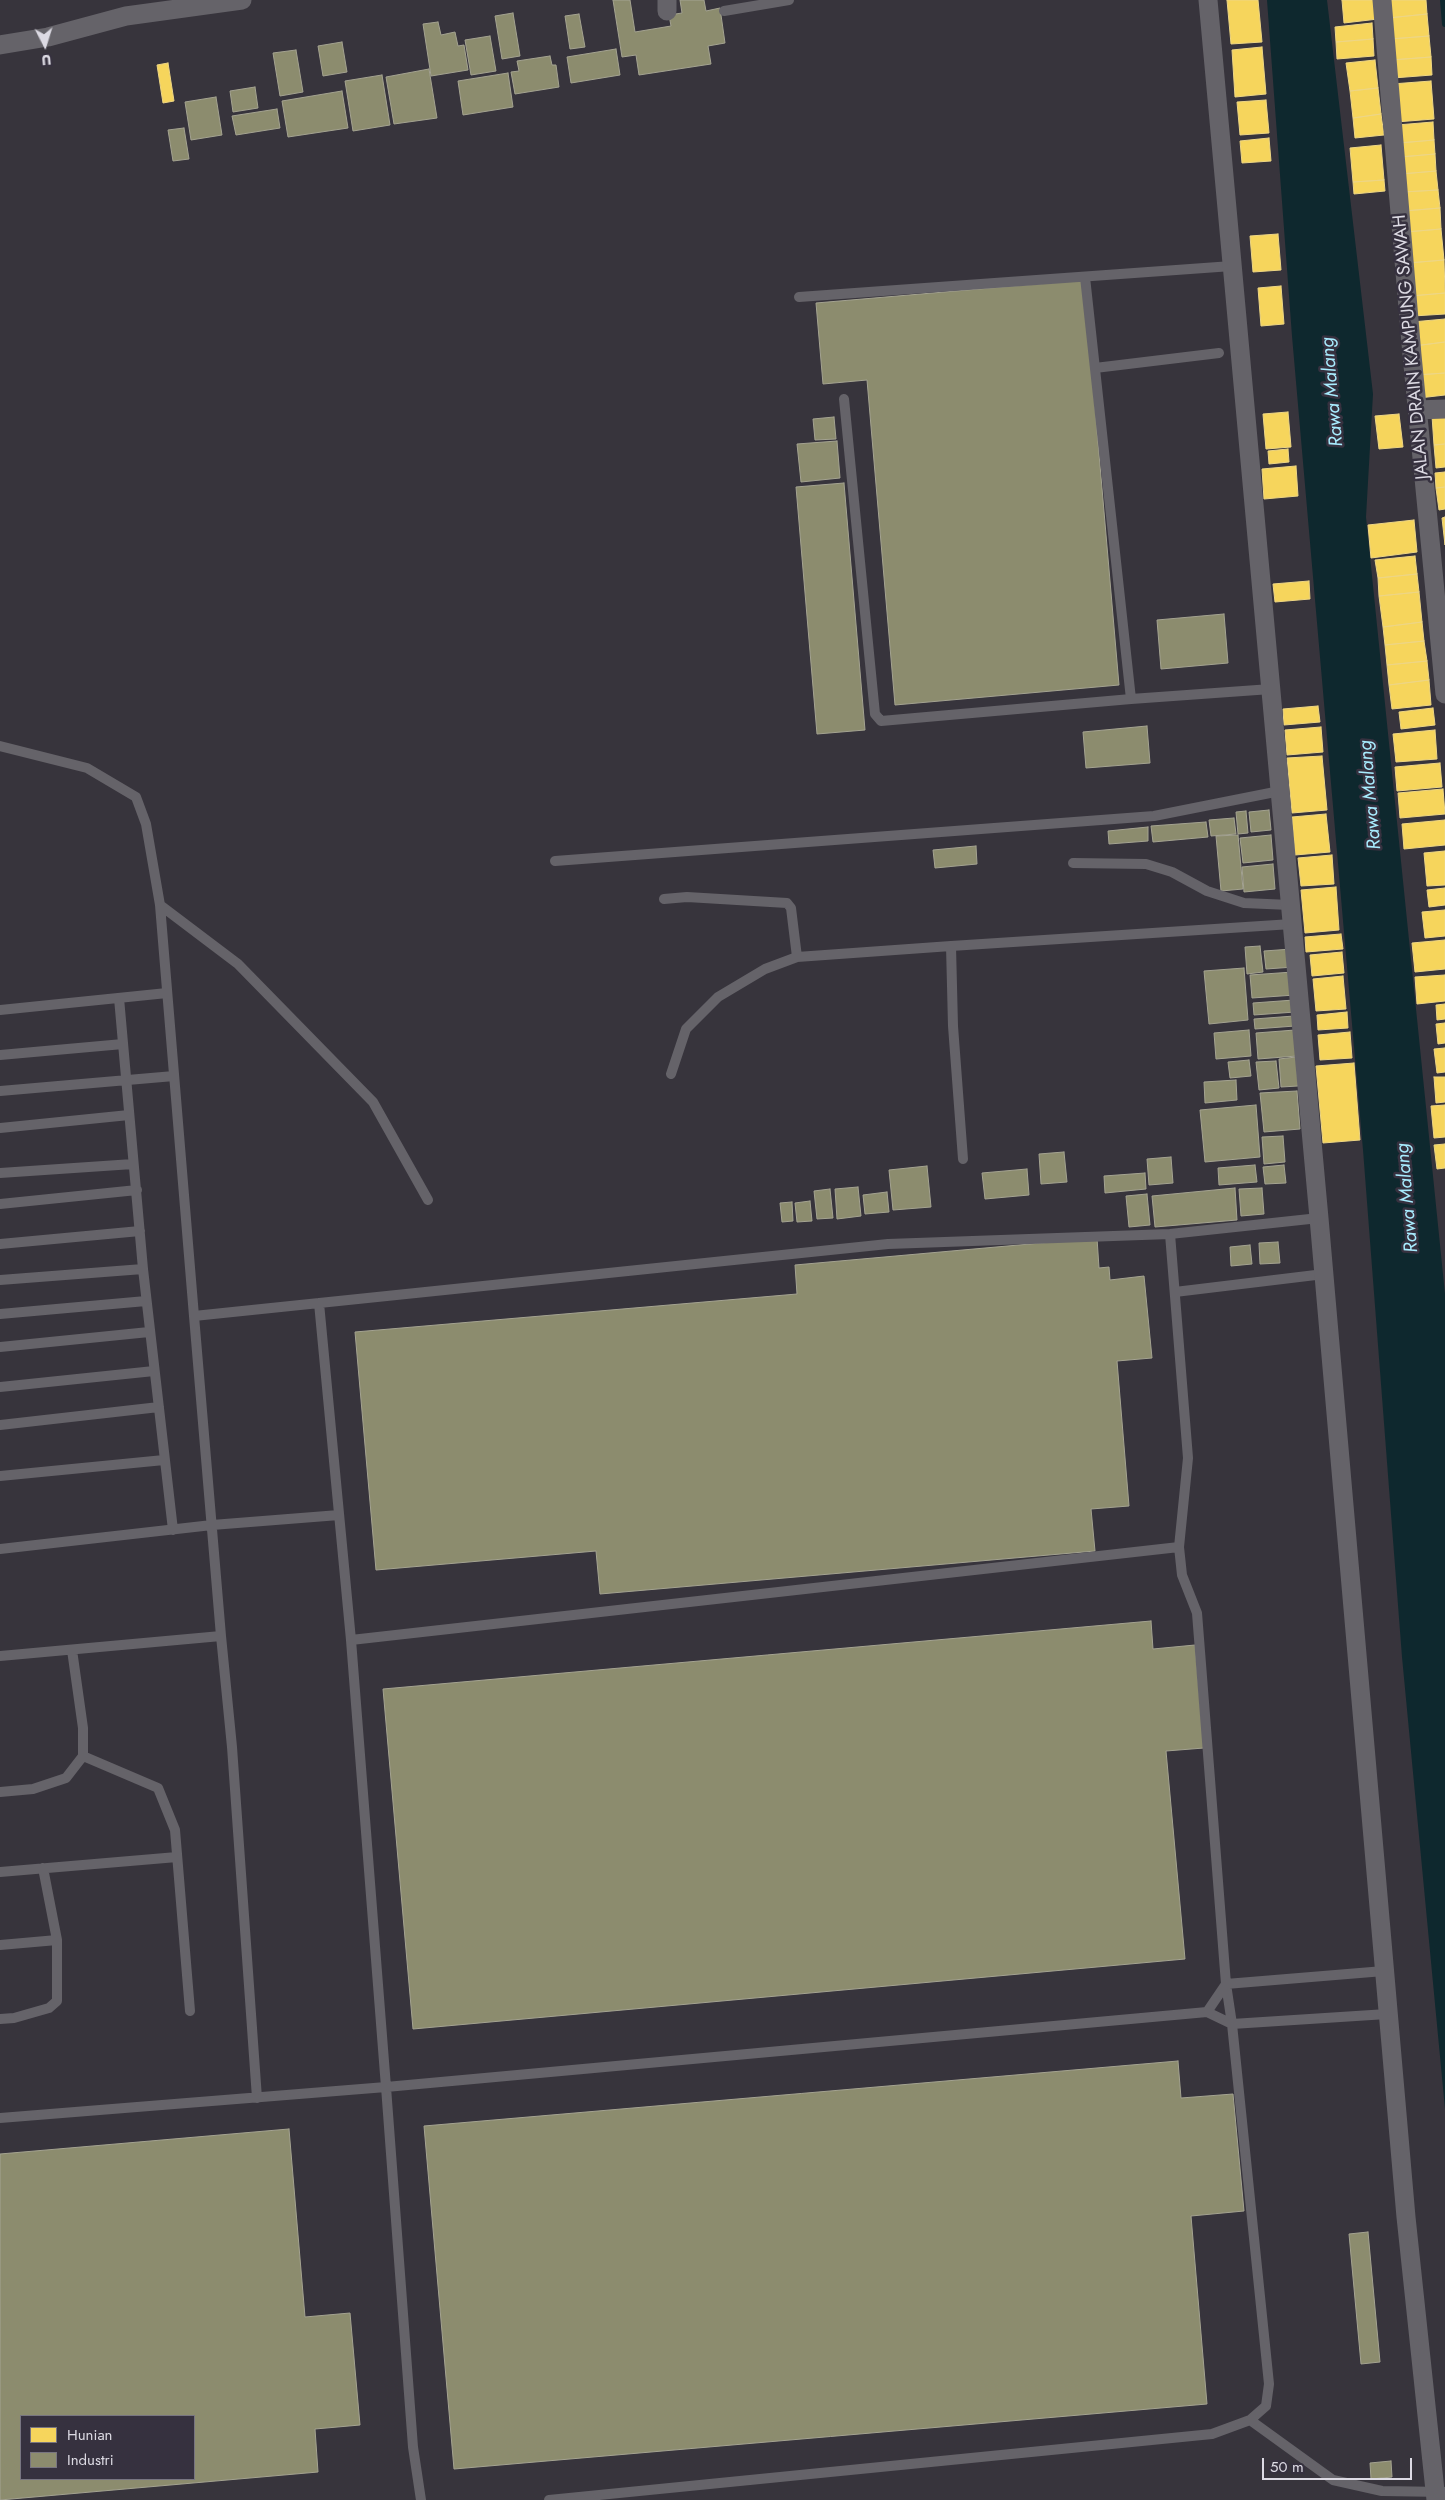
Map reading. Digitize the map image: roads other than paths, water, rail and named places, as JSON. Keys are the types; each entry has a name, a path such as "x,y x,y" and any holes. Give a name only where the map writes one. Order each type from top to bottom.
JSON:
{"street":[{"path":"0,45 48,37 126,16 242,0"},
{"path":"1208,0 1320,1218 1387,2014 1406,2217 1439,2494"},
{"name":"JALAN DRAIN KAMPUNG SAWAH","path":"1382,0 1417,410 1438,550 1445,694"},
{"path":"1417,410 1442,409"}],"lane":[{"path":"724,11 789,0"},
{"path":"799,297 1232,266"},
{"path":"1085,277 1131,699"},
{"path":"1095,368 1220,353"},
{"path":"844,399 875,714 881,722 1131,699 1271,689"},
{"path":"0,746 87,768 136,797 146,824 160,905 168,993 221,1636 232,1747 257,2098"},
{"path":"555,860 1154,816 1280,792"},
{"path":"1073,863 1146,864 1172,872 1207,891 1291,915"},
{"path":"664,900 687,897 787,903 791,908 797,957"},
{"path":"160,905 238,964 373,1102 428,1200"},
{"path":"671,1074 686,1029 718,997 765,969 797,957 951,946 1291,915"},
{"path":"951,946 953,1026 964,1159"},
{"path":"0,1010 168,993"},
{"path":"119,998 149,1332 173,1530"},
{"path":"0,1055 123,1044"},
{"path":"0,1091 174,1076"},
{"path":"0,1128 129,1115"},
{"path":"0,1173 133,1164"},
{"path":"0,1204 137,1190"},
{"path":"194,1316 888,1244 1170,1234 1320,1218"},
{"path":"0,1244 140,1232"},
{"path":"549,2500 1212,2434 1250,2420 1266,2406 1269,2384 1232,2024 1226,1984 1197,1613 1182,1575 1179,1547 1188,1458 1170,1234"},
{"path":"0,1280 143,1269"},
{"path":"1175,1292 1324,1274"},
{"path":"0,1314 146,1301"},
{"path":"319,1303 351,1640 413,2448 421,2500"},
{"path":"0,1347 149,1332"},
{"path":"0,1387 154,1371"},
{"path":"0,1425 159,1407"},
{"path":"0,1476 164,1460"},
{"path":"0,1550 212,1525 339,1515"},
{"path":"351,1640 1179,1547"},
{"path":"0,1656 221,1636"},
{"path":"0,1792 33,1790 66,1778 83,1756 83,1728 72,1650"},
{"path":"83,1756 158,1788 174,1830 190,2011"},
{"path":"0,1872 177,1857"},
{"path":"0,2019 14,2018 49,2008 57,2001 57,1940 43,1868"},
{"path":"0,1945 57,1940"},
{"path":"1226,1984 1384,1971"},
{"path":"1207,2012 1226,1984"},
{"path":"0,2118 386,2087 1207,2012 1232,2024 1387,2014"},
{"path":"1250,2420 1333,2480 1382,2491 1439,2494"}],"water":[{"name":"Rawa Malang","path":"1267,0 1327,0 1373,394 1366,517 1445,1294 1445,2109 1402,1657 1363,1150 1292,336"}],"waterway":[{"path":"1443,0 1445,24"}]}
